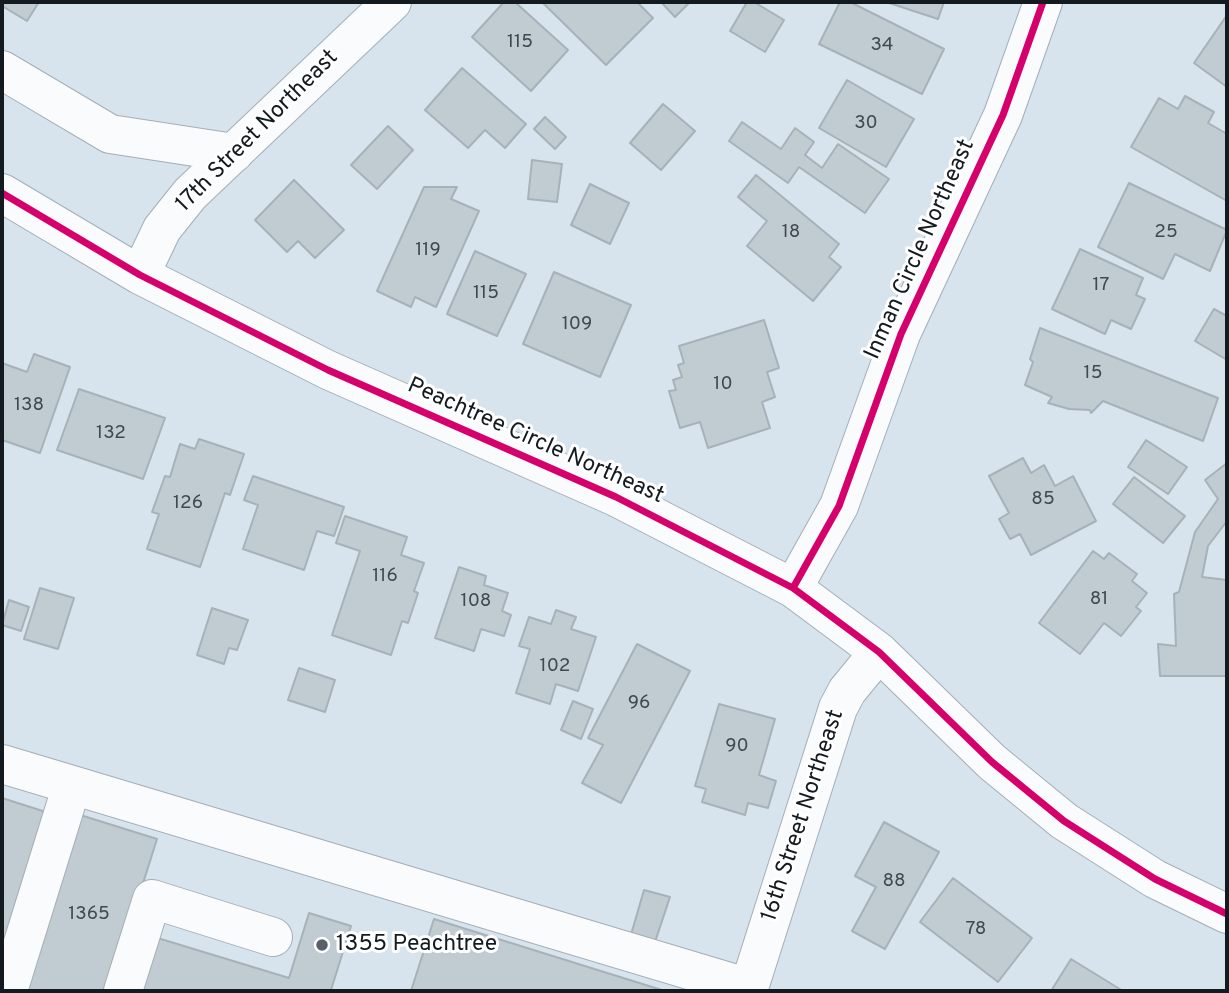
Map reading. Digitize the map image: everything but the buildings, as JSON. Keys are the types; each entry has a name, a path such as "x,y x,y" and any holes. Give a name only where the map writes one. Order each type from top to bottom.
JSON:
{"street":[{"name":"17th Street Northeast","path":"140,275 162,229 190,194 392,2"},
{"name":"Inman Circle Northeast","path":"793,588 839,506 901,334 1003,115 1043,2"},
{"path":"2,70 110,134 234,153"},
{"name":"Peachtree Circle Northeast","path":"2,193 140,275 328,370 616,497 793,588 879,652 992,762 1064,821 1155,879 1227,914"},
{"name":"16th Street Northeast","path":"749,990 838,708 847,691 879,652"},
{"path":"2,764 749,990"},
{"path":"8,991 72,785"},
{"path":"123,991 152,899 273,937"}],"cycle path":[{"path":"793,588 839,506 901,334 1003,115 1043,2"},
{"path":"2,193 140,275 328,370 616,497 793,588 879,652 992,762 1064,821 1155,879 1227,914"}],"place":[{"name":"1355 Peachtree","path":"322,945"}]}
